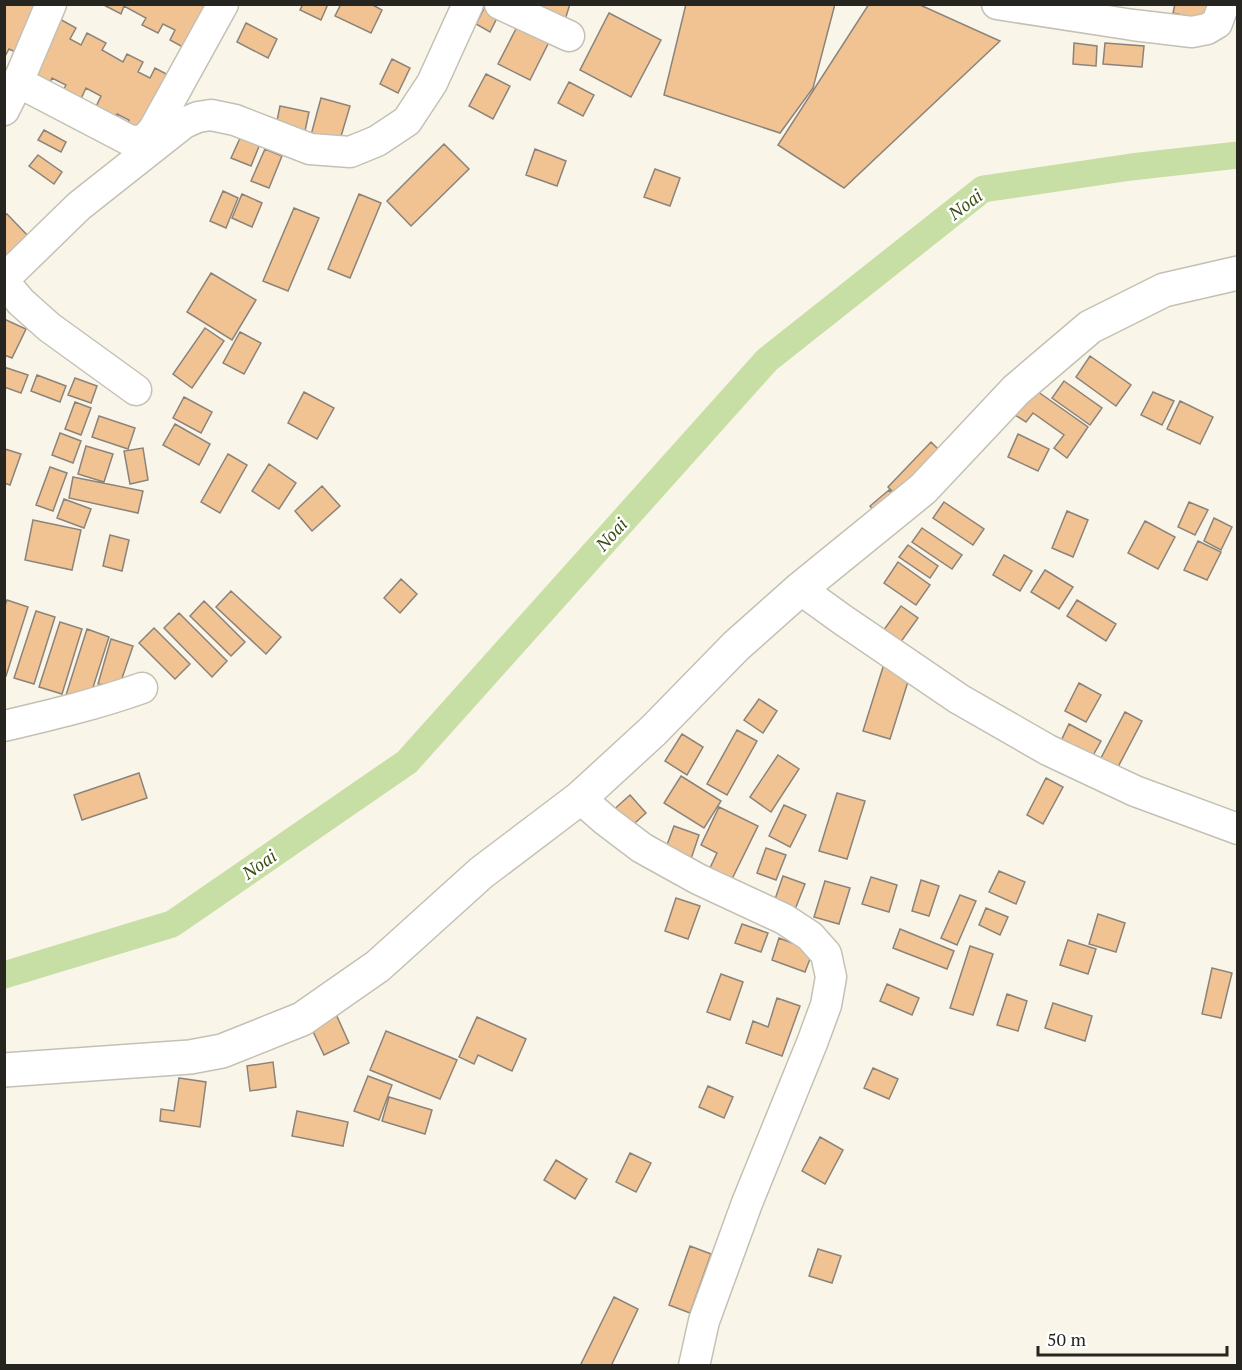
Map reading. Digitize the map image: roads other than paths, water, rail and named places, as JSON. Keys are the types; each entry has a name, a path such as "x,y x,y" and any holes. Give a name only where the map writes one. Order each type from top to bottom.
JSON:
{"street":[{"path":"4,110 51,4"},
{"path":"18,82 129,140 139,142 146,139 154,129 223,4"},
{"path":"136,390 41,321 21,302 4,280 79,206 184,123 198,117 211,115 235,120 310,148 350,152 376,141 407,121 432,82 468,4"},
{"path":"500,4 569,36"},
{"path":"997,4 1192,32 1207,30 1217,23 1224,4"},
{"path":"4,1070 190,1057 222,1051 302,1019 378,966 481,873 580,798 653,731 736,646 800,589 923,489 1016,390 1090,327 1164,290 1238,273"},
{"path":"800,589 959,699 1048,750 1135,791 1238,829"},
{"path":"4,726 109,700 142,688"},
{"path":"580,798 642,848 698,879 784,919 810,936 826,954 831,977 825,1005 812,1043 747,1203 704,1321 693,1365"}],"waterway":[{"name":"Noai","path":"4,975 172,924 407,762 767,360 983,189 1131,167 1238,155"}]}
